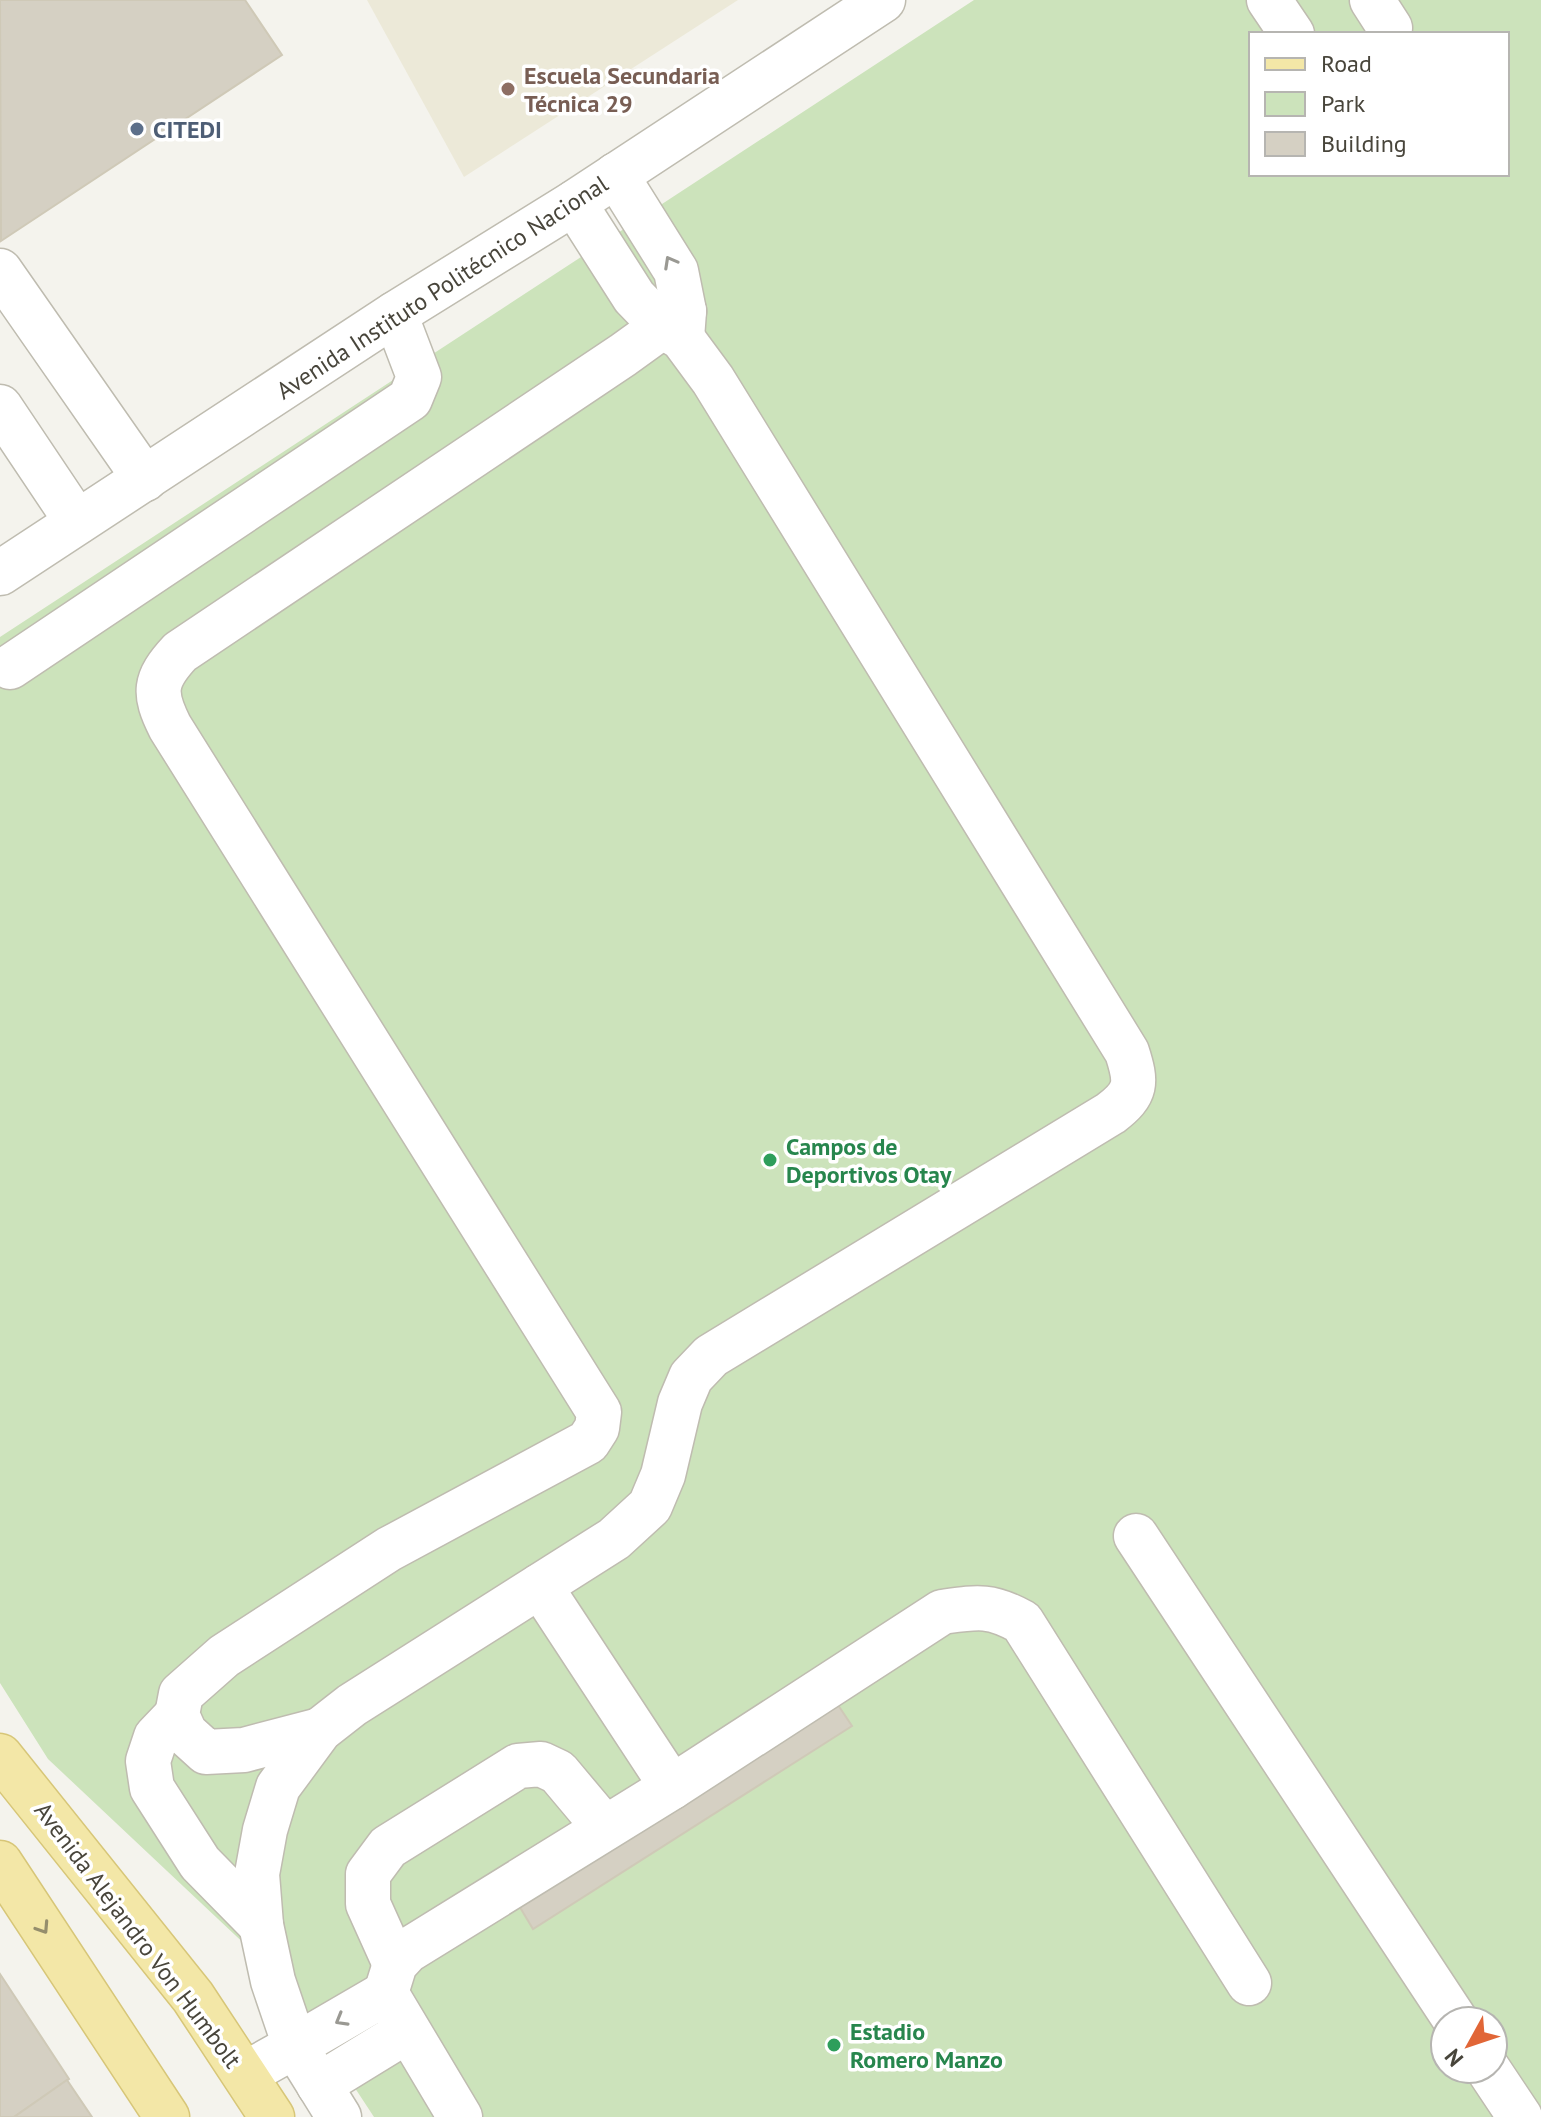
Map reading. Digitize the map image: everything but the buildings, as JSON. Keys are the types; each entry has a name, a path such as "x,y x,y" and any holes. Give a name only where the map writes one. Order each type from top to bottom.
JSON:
{"main road":[{"name":"Avenida Alejandro Von Humbolt","path":"0,1756 193,1997 272,2117"},
{"path":"0,1863 167,2117"}],"street":[{"path":"1269,0 1291,32"},
{"name":"Avenida Instituto Politécnico Nacional","path":"0,573 395,314 574,203 869,4"},
{"path":"616,175 676,271 676,325"},
{"path":"407,2031 329,2101 295,2046 273,1981 261,1925 257,1874 265,1830 278,1787 320,1730 352,1705 614,1539 650,1506 663,1475 680,1403 691,1377 711,1356 1111,1113 1125,1102 1135,1076 1127,1052 713,380 676,325 634,297 574,203"},
{"path":"0,271 145,479"},
{"path":"10,667 410,399 419,377 395,314"},
{"path":"261,1925 200,1863 152,1788 148,1761 156,1737 177,1715 181,1694 224,1656 389,1549 588,1442 597,1428 599,1412 170,727 157,696 159,680 180,652 610,364 676,325"},
{"path":"0,407 77,522"},
{"path":"1136,1536 1445,2005"},
{"path":"540,1586 672,1787"},
{"path":"245,2074 295,2046 391,1979 407,1951 672,1787 942,1612 978,1607 1002,1610 1022,1622 1249,1983"},
{"path":"177,1715 185,1733 206,1752 244,1750 320,1730"},
{"path":"460,2117 407,2031 368,1904 368,1874 388,1847 518,1766 541,1764 558,1772 605,1828"},
{"path":"1499,2085 1520,2117"}],"shaded area":[{"name":"Escuela Secundaria Técnica 29","path":"367,0 738,0 464,177"}],"green space":[{"name":"Campos de Deportivos Otay","path":"974,0 1541,0 1541,2117 374,2117 286,1983 48,1759 0,1683 0,637"}],"place":[{"name":"Escuela Secundaria Técnica 29","path":"508,89"},
{"name":"CITEDI","path":"137,129"},
{"name":"Campos de Deportivos Otay","path":"770,1160"},
{"name":"Estadio Romero Manzo","path":"834,2045"}]}
